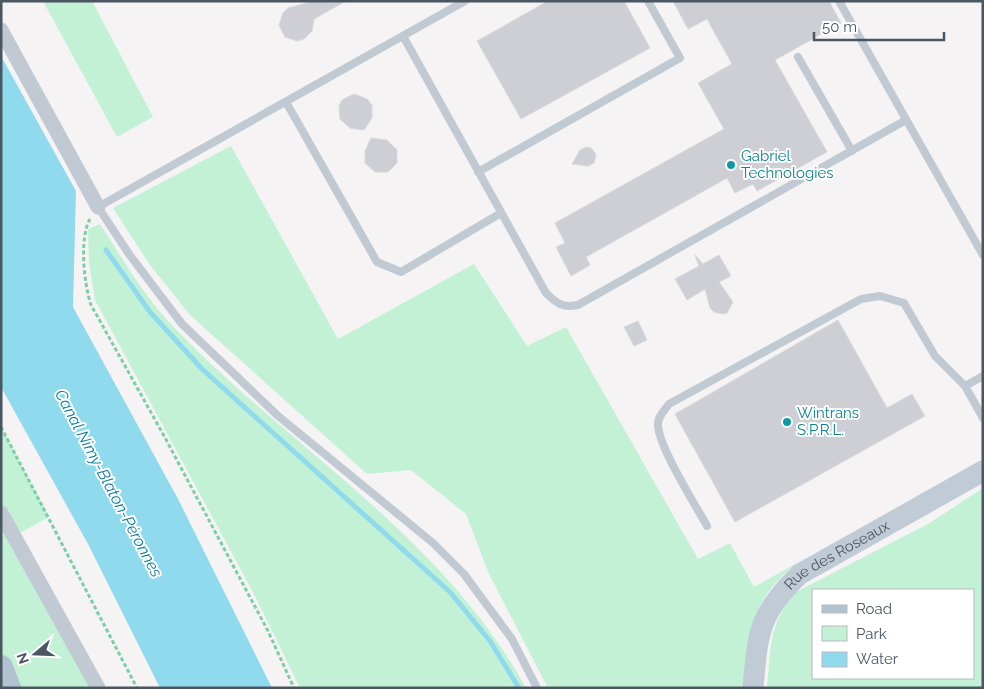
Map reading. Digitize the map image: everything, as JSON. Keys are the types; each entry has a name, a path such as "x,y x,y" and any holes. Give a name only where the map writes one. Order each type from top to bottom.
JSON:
{"main road":[{"path":"1,667 8,688"}],"street":[{"path":"1,30 98,207"},
{"name":"Rue des Roseaux","path":"753,688 757,646 763,619 779,594 800,574 983,471"},
{"path":"1,513 98,688"}],"lane":[{"path":"466,1 98,207 129,254 182,324 277,415 433,543 464,574 512,639 536,688"},
{"path":"478,172 680,58 648,1"},
{"path":"839,1 983,255"},
{"path":"403,36 546,293 557,304 568,307 578,304 906,120"},
{"path":"798,57 852,150"},
{"path":"286,102 377,262 401,272 501,212"},
{"path":"707,526 663,443 658,426 659,417 669,404 862,299 880,296 904,303 934,356 965,386 983,418"},
{"path":"965,386 983,376"}],"path":[{"path":"98,207 85,228 85,287 91,305 163,434 268,631 294,688"},
{"path":"1,427 137,688"}],"green space":[{"path":"43,1 92,1 153,117 117,137"},
{"path":"231,146 338,339 474,264 527,346 566,327 698,559 730,543 754,587 797,563 770,590 755,618 748,650 744,688 548,688 489,574 466,514 411,470 367,474 190,315 150,265 113,208"},
{"path":"100,224 140,285 167,320 213,366 359,493 451,583 491,633 526,688 300,688 256,598 95,300 89,263 88,229"},
{"path":"1,427 49,517 15,536 98,688 9,688 1,667"},
{"path":"983,488 983,688 767,688 772,637 780,615 796,592 928,524"}],"water":[{"name":"Canal Nimy-Blaton-Péronnes","path":"1,56 76,191 73,307 178,499 272,688 160,688 88,544 1,387"}],"building":[{"path":"314,1 346,1 314,19 312,31 304,39 297,41 285,37 279,25 283,13 288,8"},
{"path":"548,1 624,1 650,48 521,119 477,41"},
{"name":"Gabriel Technologies","path":"673,1 829,1 841,23 775,60 827,152 757,191 753,184 735,193 727,178 586,257 590,265 571,276 556,247 565,243 555,223 724,129 698,83 732,64 707,19 688,29"},
{"path":"354,94 367,99 372,105 372,118 364,130 350,128 340,119 339,106 342,100"},
{"path":"371,138 387,140 397,150 397,163 388,172 375,172 365,163 365,151"},
{"path":"586,147 591,148 596,154 594,163 588,166 572,164 580,150"},
{"path":"695,255 703,264 719,255 731,276 719,282 733,302 727,313 714,312 710,308 705,289 687,300 675,279 699,266"},
{"name":"Wintrans S.P.R.L.","path":"838,320 887,408 912,394 925,416 735,522 675,414"},
{"path":"638,321 647,340 634,346 624,327"}],"waterway":[{"path":"106,250 150,312 202,369 450,592 490,641 519,688"}],"place":[{"name":"Gabriel Technologies","path":"731,165"},
{"name":"Wintrans S.P.R.L.","path":"787,422"}]}
